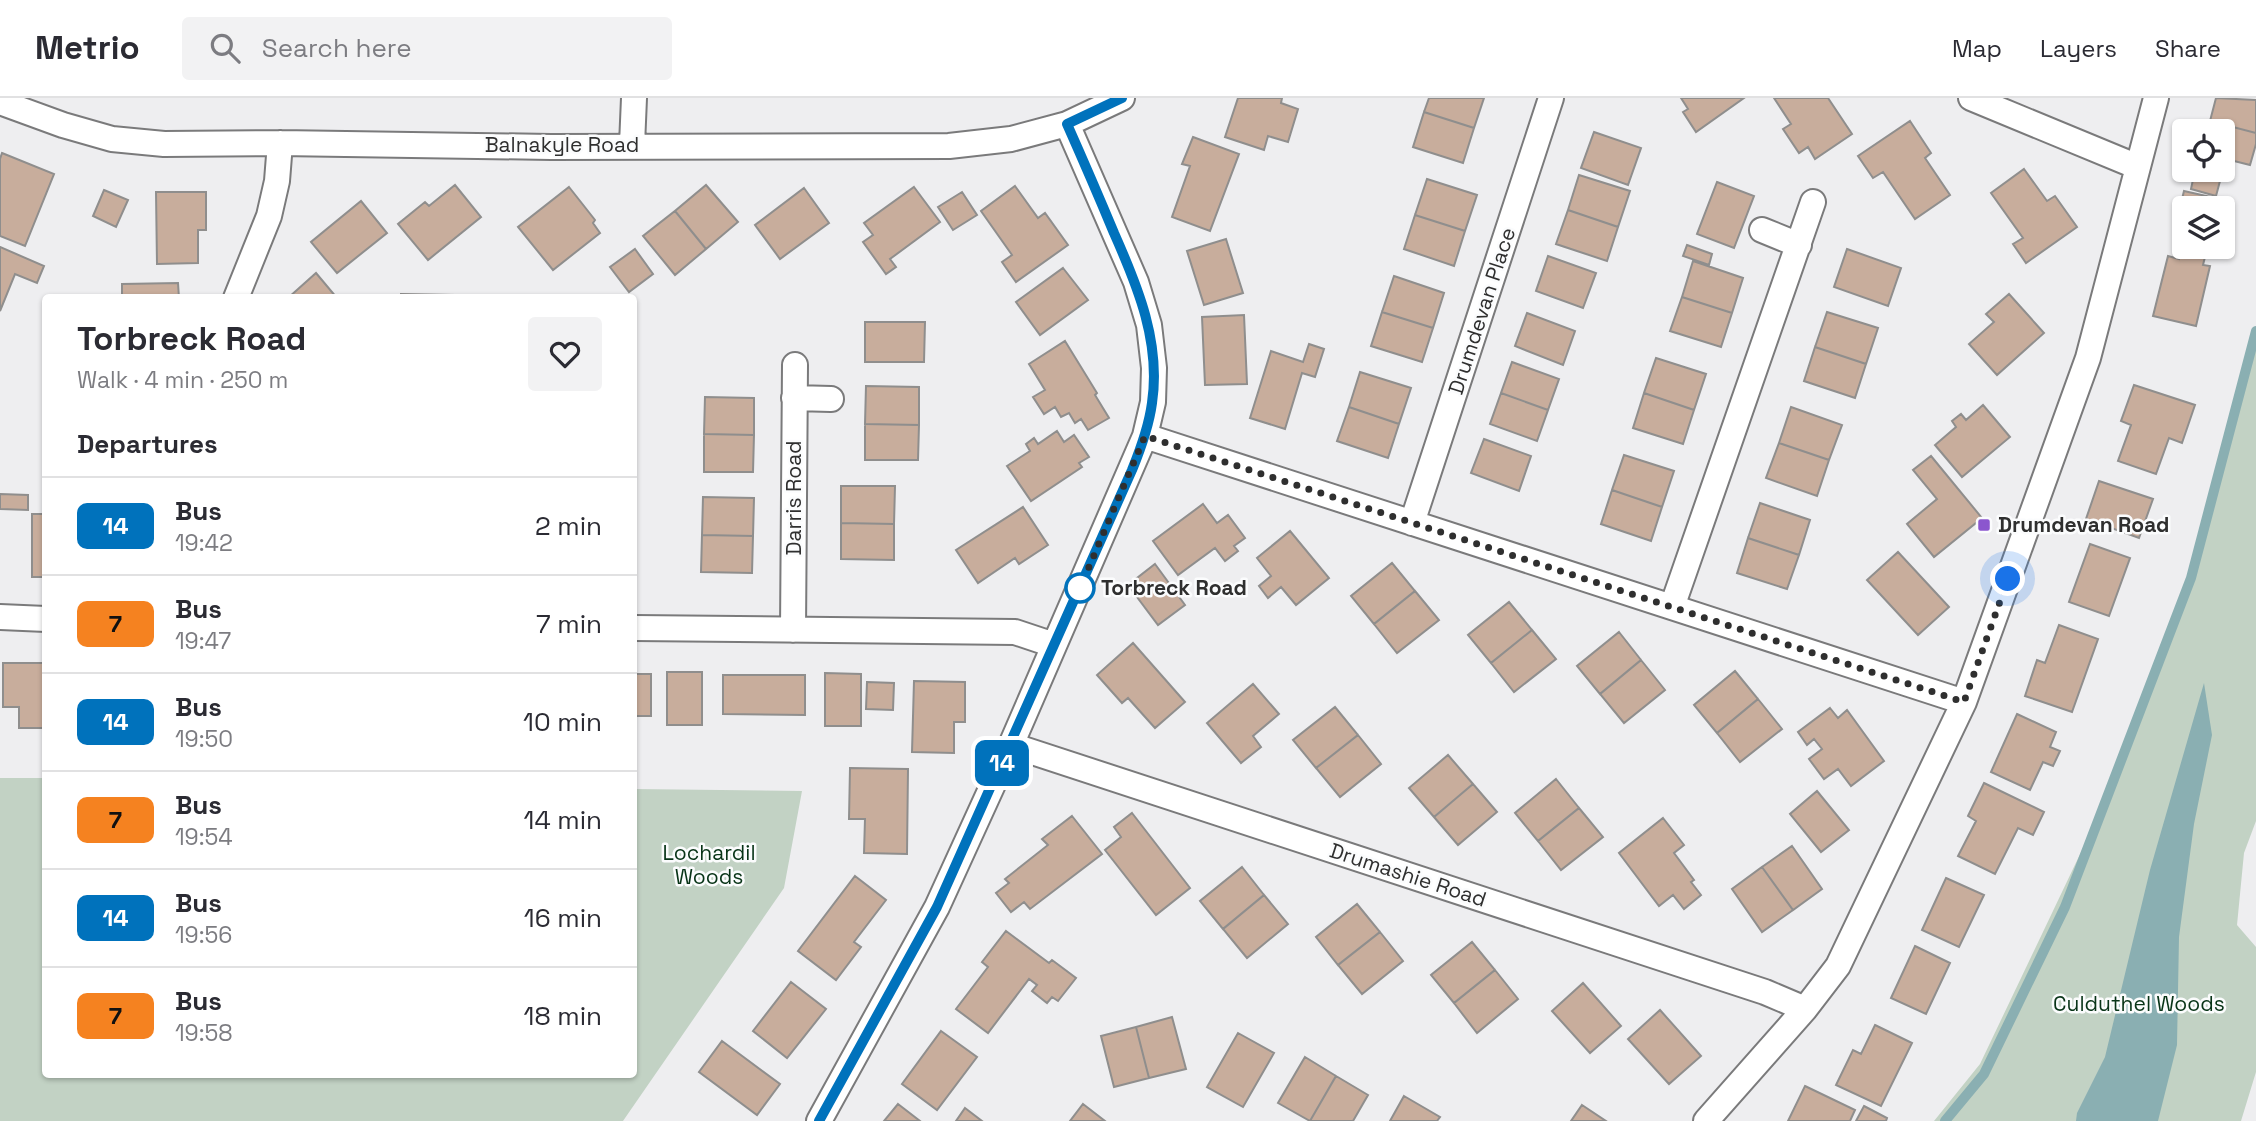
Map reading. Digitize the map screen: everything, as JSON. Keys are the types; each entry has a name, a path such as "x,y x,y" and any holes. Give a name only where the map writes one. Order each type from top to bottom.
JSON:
{"street":[{"path":"632,145 634,98"},
{"name":"Balnakyle Road","path":"0,102 112,139 163,144 949,146 1011,139 1067,124 1122,98"},
{"name":"Drumdevan Place","path":"1412,523 1551,98"},
{"path":"1971,98 2138,167"},
{"path":"1706,1121 1805,1009 1838,966 1964,702 2088,358 2155,98"},
{"path":"819,1121 937,907 1011,745 1145,436 1153,402 1154,368 1149,325 1136,282 1067,124"},
{"path":"238,294 269,216 277,181 280,143"},
{"path":"1672,607 1813,202"},
{"path":"1762,230 1799,245"},
{"name":"Darris Road","path":"793,630 794,365"},
{"path":"794,398 831,399"},
{"path":"1145,436 1964,702"},
{"path":"0,617 42,619"},
{"path":"637,628 1015,632 1055,645"},
{"name":"Drumashie Road","path":"1011,745 1765,992 1805,1009"}],"green space":[{"name":"Culduthel Woods","path":"2256,335 2256,821 2244,853 2237,925 2256,947 2256,1072 2241,1121 1934,1121 1980,1064 2092,829 2130,739 2191,578"},
{"name":"Lochardil Woods","path":"0,778 42,778 42,1078 637,1078 637,789 802,791 784,888 623,1121 0,1121"}],"water":[{"path":"2204,683 2212,735 2194,824 2179,937 2177,1045 2158,1121 2076,1121 2077,1113 2105,1057 2150,870"}],"building":[{"path":"1238,98 1282,98 1281,103 1298,109 1288,142 1268,136 1264,150 1225,137"},
{"path":"1429,98 1484,98 1474,128 1424,112"},
{"path":"1681,98 1744,98 1696,132 1683,112 1688,109"},
{"path":"1774,98 1828,98 1852,134 1815,159 1808,147 1799,153 1783,129 1791,124"},
{"path":"2216,98 2256,100 2256,133 2235,128 2235,119 2211,119"},
{"path":"1424,112 1474,128 1463,163 1413,147"},
{"path":"1910,121 1931,153 1925,158 1950,195 1915,219 1883,172 1873,178 1858,156"},
{"path":"2235,128 2256,133 2250,165 2235,161"},
{"path":"1594,132 1641,148 1628,185 1581,168"},
{"path":"1193,137 1239,154 1210,231 1172,217 1190,166 1182,164"},
{"path":"2,153 54,174 25,246 0,236"},
{"path":"2024,169 2047,201 2055,196 2077,227 2026,263 2013,244 2023,238 1991,193"},
{"path":"1579,175 1630,191 1618,227 1568,210"},
{"path":"1427,179 1477,195 1465,231 1415,215"},
{"path":"1717,182 1754,196 1734,248 1697,234"},
{"path":"2192,182 2220,182 2216,196 2191,189"},
{"path":"455,185 481,217 428,260 398,224 425,202 429,206"},
{"path":"706,185 738,222 706,249 675,211"},
{"path":"1015,186 1038,218 1045,213 1068,245 1016,282 1002,262 1012,255 981,211"},
{"path":"569,187 595,220 593,223 600,233 553,270 518,227"},
{"path":"914,187 940,222 890,259 896,267 886,274 863,242 873,235 864,223"},
{"path":"804,188 829,223 780,259 755,225"},
{"path":"104,190 128,200 116,227 93,216"},
{"path":"2184,191 2206,196 2183,196"},
{"path":"156,192 206,192 206,230 198,230 198,263 157,264"},
{"path":"962,192 977,215 953,230 938,207"},
{"path":"361,201 387,233 337,273 311,242"},
{"path":"1568,210 1618,227 1607,261 1556,244"},
{"path":"675,211 706,249 675,275 643,236"},
{"path":"1415,215 1465,231 1454,266 1404,249"},
{"path":"1226,239 1243,293 1204,305 1187,251"},
{"path":"1687,245 1712,254 1709,265 1683,256"},
{"path":"0,247 44,266 37,283 15,274 0,311"},
{"path":"635,249 653,274 629,292 610,267"},
{"path":"1847,249 1901,268 1888,306 1834,287"},
{"path":"1548,256 1596,273 1583,308 1536,291"},
{"path":"2168,256 2172,259 2204,259 2203,265 2210,266 2196,326 2153,316"},
{"path":"1693,261 1743,278 1732,313 1682,297"},
{"path":"1063,268 1088,300 1040,335 1016,302"},
{"path":"316,273 334,294 292,294"},
{"path":"1394,276 1444,293 1433,328 1382,312"},
{"path":"178,283 179,294 122,294 122,284"},
{"path":"2009,294 2044,333 1997,375 1969,344 1994,322 1986,314"},
{"path":"1682,297 1732,313 1721,347 1670,331"},
{"path":"1382,312 1433,328 1422,362 1371,346"},
{"path":"1827,312 1878,328 1866,364 1815,347"},
{"path":"1527,313 1575,331 1563,365 1515,346"},
{"path":"1244,315 1247,384 1205,385 1202,317"},
{"path":"865,322 925,322 924,362 865,362"},
{"path":"1065,341 1109,418 1088,430 1081,419 1075,423 1069,413 1061,417 1055,407 1044,414 1033,397 1045,390 1029,364"},
{"path":"1309,344 1324,349 1315,377 1302,373 1285,429 1250,418 1271,351 1303,362"},
{"path":"1815,347 1866,364 1855,398 1804,381"},
{"path":"1656,358 1706,374 1694,410 1644,393"},
{"path":"1512,362 1559,379 1548,410 1501,393"},
{"path":"1360,372 1411,388 1399,424 1349,407"},
{"path":"2134,385 2195,405 2182,443 2169,438 2156,474 2118,461 2131,425 2121,421"},
{"path":"866,386 919,387 919,425 865,424"},
{"path":"1501,393 1548,410 1537,441 1490,424"},
{"path":"1644,393 1694,410 1683,444 1633,428"},
{"path":"705,397 754,398 754,435 704,434"},
{"path":"1983,405 2010,437 1962,477 1935,445 1956,427 1952,421 1961,414 1966,420"},
{"path":"1349,407 1399,424 1388,458 1337,441"},
{"path":"1791,407 1842,425 1829,460 1779,443"},
{"path":"865,424 919,425 918,460 865,460"},
{"path":"1057,431 1064,442 1074,435 1089,457 1079,463 1082,467 1031,501 1007,466 1030,451 1026,444 1034,438 1038,444"},
{"path":"704,434 754,435 753,472 704,472"},
{"path":"1484,439 1531,456 1519,491 1471,473"},
{"path":"1779,443 1829,460 1817,496 1766,478"},
{"path":"1624,455 1674,471 1662,507 1612,490"},
{"path":"1931,456 1982,518 1934,557 1907,524 1937,499 1913,470"},
{"path":"2099,481 2153,499 2139,538 2086,519"},
{"path":"841,486 895,486 894,524 841,523"},
{"path":"1612,490 1662,507 1651,541 1601,524"},
{"path":"0,494 28,495 28,510 0,509"},
{"path":"703,497 754,498 753,536 702,535"},
{"path":"1760,503 1810,520 1799,555 1748,538"},
{"path":"1203,504 1217,523 1228,515 1245,538 1234,546 1238,551 1225,561 1215,548 1178,575 1153,541"},
{"path":"1023,507 1048,545 1019,564 1015,558 978,583 956,550"},
{"path":"32,514 42,514 42,577 32,577"},
{"path":"841,523 894,524 894,560 841,559"},
{"path":"1290,531 1329,578 1296,605 1281,587 1268,598 1259,586 1271,576 1257,558"},
{"path":"702,535 753,536 752,573 701,572"},
{"path":"1748,538 1799,555 1787,589 1737,573"},
{"path":"2090,544 2130,558 2109,616 2069,602"},
{"path":"1898,552 1949,607 1918,635 1867,580"},
{"path":"1392,563 1415,591 1374,624 1351,596"},
{"path":"1155,564 1185,605 1158,625 1128,585"},
{"path":"1415,591 1439,620 1397,653 1374,624"},
{"path":"1509,602 1532,630 1491,663 1468,635"},
{"path":"2059,625 2098,639 2072,712 2025,696 2037,660 2045,663"},
{"path":"1532,630 1556,659 1514,692 1491,663"},
{"path":"1619,632 1641,660 1600,694 1577,666"},
{"path":"1133,643 1185,702 1155,728 1128,698 1122,703 1097,675"},
{"path":"1641,660 1665,690 1624,723 1600,694"},
{"path":"3,663 42,663 42,728 19,728 19,707 3,707"},
{"path":"1735,671 1758,699 1717,733 1694,705"},
{"path":"667,672 702,672 702,725 667,725"},
{"path":"825,673 861,674 861,726 825,726"},
{"path":"637,674 651,674 651,716 637,716"},
{"path":"723,675 805,675 805,715 723,714"},
{"path":"914,681 965,682 965,722 954,722 954,753 912,752"},
{"path":"867,682 894,683 893,710 866,709"},
{"path":"1253,684 1279,714 1253,736 1261,747 1241,763 1207,723"},
{"path":"1758,699 1782,729 1740,762 1717,733"},
{"path":"1335,707 1358,735 1316,768 1293,740"},
{"path":"1830,708 1838,718 1847,710 1884,761 1851,786 1838,769 1824,779 1809,759 1822,749 1814,739 1807,745 1798,732"},
{"path":"2017,714 2056,732 2050,747 2060,751 2053,766 2043,762 2030,790 1991,772"},
{"path":"1358,735 1381,764 1340,797 1316,768"},
{"path":"1448,755 1473,784 1434,817 1409,788"},
{"path":"850,768 908,769 907,854 864,853 865,819 849,819"},
{"path":"1556,779 1579,808 1538,841 1515,813"},
{"path":"1984,783 2044,812 2033,835 2018,828 1995,874 1958,856 1976,821 1968,816"},
{"path":"1473,784 1497,812 1458,845 1434,817"},
{"path":"1817,791 1849,830 1821,852 1790,814"},
{"path":"1579,808 1603,837 1561,870 1538,841"},
{"path":"1132,813 1190,888 1156,915 1105,850 1121,837 1114,827"},
{"path":"1072,816 1102,854 1030,909 1024,902 1011,912 996,893 1009,883 1005,879 1048,845 1042,839"},
{"path":"1663,818 1684,845 1674,853 1694,880 1691,882 1701,895 1684,909 1673,895 1659,906 1619,853"},
{"path":"1792,846 1822,889 1793,910 1762,867"},
{"path":"1242,867 1264,895 1223,929 1200,901"},
{"path":"1762,867 1793,910 1762,932 1732,889"},
{"path":"855,876 886,900 854,942 861,947 836,980 798,951"},
{"path":"1946,878 1984,895 1959,947 1922,930"},
{"path":"1264,895 1288,924 1247,958 1223,929"},
{"path":"1357,904 1380,932 1338,965 1316,937"},
{"path":"1006,931 1049,963 1052,960 1076,978 1058,1001 1052,997 1047,1003 1032,991 1037,985 1029,979 988,1033 956,1009 988,967 982,962"},
{"path":"1380,932 1403,961 1362,994 1338,965"},
{"path":"1472,942 1495,970 1454,1003 1431,975"},
{"path":"1915,946 1950,963 1926,1014 1891,998"},
{"path":"1495,970 1518,999 1477,1033 1454,1003"},
{"path":"791,982 826,1009 787,1058 753,1031"},
{"path":"1583,983 1621,1026 1590,1053 1552,1011"},
{"path":"1660,1010 1701,1056 1669,1084 1628,1039"},
{"path":"1172,1017 1186,1069 1149,1078 1136,1027"},
{"path":"1875,1025 1912,1043 1881,1106 1836,1085 1853,1050 1861,1054"},
{"path":"1136,1027 1149,1078 1114,1087 1101,1036"},
{"path":"941,1031 977,1057 937,1110 902,1084"},
{"path":"1238,1033 1274,1053 1243,1107 1207,1087"},
{"path":"722,1041 780,1084 757,1115 699,1072"},
{"path":"1305,1057 1336,1076 1310,1121 1278,1103"},
{"path":"1336,1076 1368,1095 1353,1121 1310,1121"},
{"path":"1805,1086 1855,1110 1850,1121 1788,1121"},
{"path":"1404,1096 1440,1117 1437,1121 1390,1121"},
{"path":"898,1104 920,1121 884,1121"},
{"path":"1083,1104 1105,1121 1070,1121"},
{"path":"1582,1105 1606,1121 1571,1121"},
{"path":"1864,1106 1887,1118 1886,1121 1856,1121"},
{"path":"965,1108 982,1121 956,1121"}],"waterway":[{"path":"1945,1121 1984,1074 2065,907 2191,578 2256,331"}],"bus line":[{"name":"14","path":"819,1121 937,907 1011,745 1145,436 1153,402 1154,368 1149,325 1136,282 1067,124 1122,98"}],"place":[{"name":"Drumdevan Road","path":"1984,525"},
{"name":"Torbreck Road","path":"1080,588"}],"route":[{"path":"1080,588 1077,595 1145,436 1964,702 2008,579"}]}
